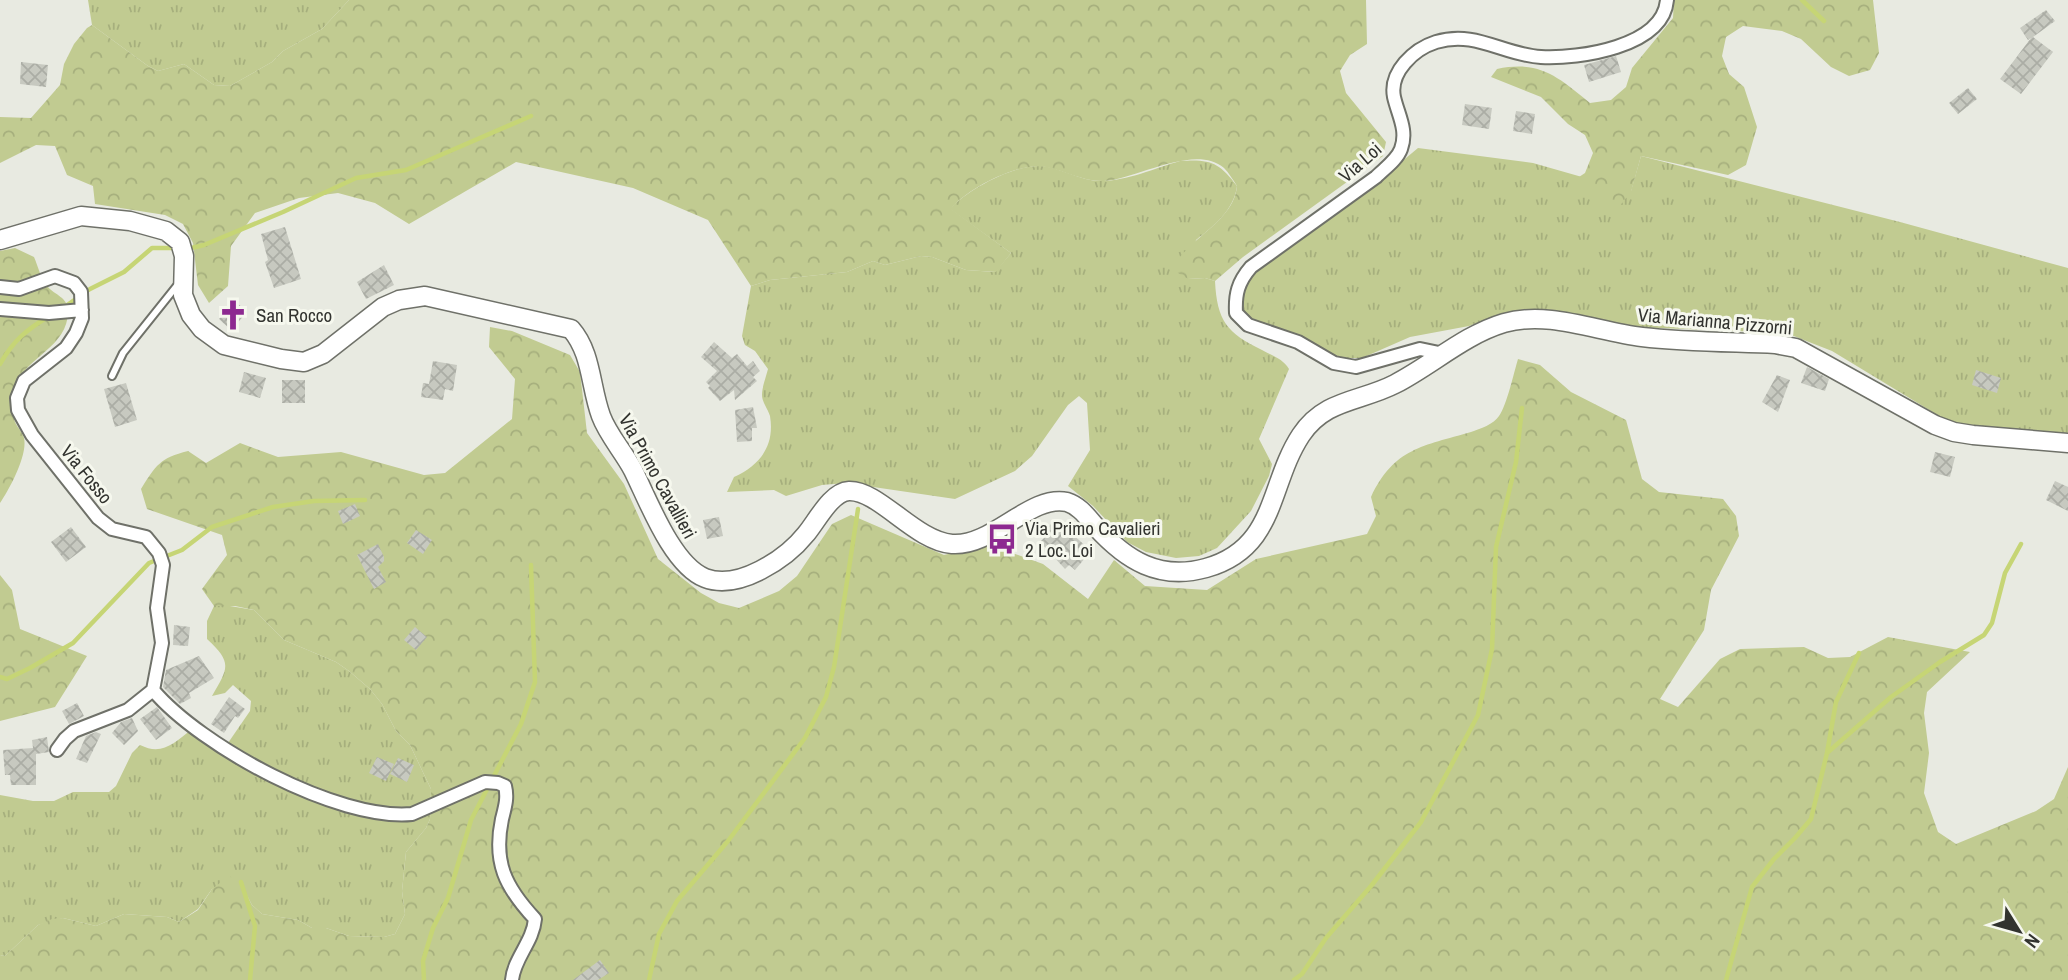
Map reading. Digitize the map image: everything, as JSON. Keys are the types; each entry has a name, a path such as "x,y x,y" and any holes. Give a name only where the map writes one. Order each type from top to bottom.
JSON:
{"main road":[{"name":"Via Primo Cavallieri","path":"0,240 81,216 130,221 166,230 180,242 184,256 183,295 191,314 202,329 224,345 281,359 304,362 323,354 383,307 399,300 425,296 570,329 584,346 601,416 631,466 668,541 682,560 704,578 729,581 753,574 773,563 804,538 836,497 846,491 873,499 915,529 938,541 953,544 975,542 1020,515 1051,503 1066,502 1080,509 1112,545 1135,562 1175,571 1208,567 1227,560 1254,538 1270,508 1298,440 1322,412 1395,384 1470,338 1505,322"},
{"name":"Via Marianna Pizzorni","path":"1505,322 1543,319 1641,337 1775,344 1796,348 1935,425 1954,432 2068,443"}],"street":[{"name":"Via Loi","path":"1444,354 1420,349 1356,367 1334,363 1298,342 1248,325 1236,313 1235,294 1241,278 1251,267 1377,177 1393,161 1401,150 1404,127 1394,96 1396,76 1408,59 1425,46 1463,38 1539,57 1588,54 1638,39 1655,26 1666,11 1667,0"},
{"path":"0,287 19,289 49,278 62,277 78,287 82,297 82,310 48,313 0,309"},
{"name":"Via Fosso","path":"82,310 80,325 72,342 24,381 18,391 17,404 32,435 98,518 112,529 146,537 162,559 157,608 162,643 153,690"},
{"path":"57,750 74,731 128,710 153,690 180,718 271,776 365,810 412,814 485,782 505,786 507,794 500,840 501,867 517,899 535,919 534,931 513,968 512,980"}],"lane":[{"path":"112,376 123,353 182,279"}],"green space":[{"path":"88,0 349,0 322,29 230,86 214,85 184,64 158,71 148,66 92,25"},
{"path":"349,0 1366,0 1367,44 1350,55 1340,71 1346,93 1386,142 1383,156 1243,257 1215,281 1205,278 1188,279 1170,268 1223,216 1232,202 1237,186 1224,168 1212,161 1182,161 1104,181 1089,180 1035,166 994,178 969,193 951,209 1011,253 996,272 966,270 932,257 921,256 885,265 873,261 847,272 770,280 751,286 708,220 633,188 516,162 409,224 375,203 338,193 299,198 255,213 231,246 228,286 209,303 198,285 193,243 183,224 165,215 95,204 93,186 67,175 55,146 36,145 0,163 0,117 31,118 60,85 64,64 74,44 92,25 158,71 184,64 214,85 230,86 322,29"},
{"path":"1674,0 1873,0 1879,53 1870,70 1849,76 1831,67 1801,39 1782,31 1743,26 1726,37 1722,56 1729,74 1744,87 1757,127 1746,165 1728,175 1641,156 1631,192 1618,208 1579,177 1585,173 1593,153 1585,135 1568,124 1541,97 1491,77 1497,69 1537,69 1558,78 1590,103 1611,100 1626,87 1632,68 1673,18"},
{"path":"1418,148 1533,163 1631,191 1641,156 2068,268 2068,435 1975,430 1949,422 1832,351 1786,333 1634,327 1548,310 1503,313 1469,326 1410,337 1362,358 1336,358 1245,319 1233,294 1252,269 1378,173 1400,163"},
{"path":"1180,161 1213,164 1225,172 1237,186 1227,210 1196,240 1188,279 1205,278 1215,281 1218,306 1226,324 1240,338 1277,358 1289,369 1259,439 1272,464 1269,476 1251,511 1217,548 1199,556 1176,558 1146,552 1127,542 1093,506 1068,486 1090,450 1087,403 1079,396 1068,405 1032,456 1015,471 955,499 846,483 822,485 786,496 774,490 727,492 734,477 751,467 764,453 770,436 770,416 762,395 768,369 755,351 745,345 742,336 751,286 770,280 847,272 873,261 885,265 921,256 932,257 966,270 995,272 1011,253 950,209 980,186 1006,173 1031,166 1049,167 1101,181 1131,177"},
{"path":"15,248 34,257 46,284 63,299 68,310 62,333 20,376 14,387 13,416 23,436 23,454 17,472 0,503 0,251"},
{"path":"490,327 512,331 570,355 580,372 587,433 624,484 658,559 701,593 719,603 739,608 779,591 797,576 832,524 851,515 944,555 984,545 1004,550 1043,564 1088,599 1114,560 1145,586 1207,590 1256,559 1367,534 1376,516 1371,497 1390,468 1412,451 1475,431 1494,421 1505,404 1518,359 1540,365 1571,392 1626,420 1642,479 1659,492 1723,499 1736,516 1739,536 1711,590 1704,630 1660,699 1678,707 1720,659 1740,649 1804,647 1828,658 1850,657 1888,637 1970,652 1927,692 1924,713 1929,753 1924,793 1938,832 1956,844 2036,811 2054,799 2068,767 2068,980 0,980 0,955 5,956 38,925 63,918 96,926 124,914 167,917 179,922 198,910 212,889 229,876 240,882 252,905 262,914 298,920 312,928 326,928 349,936 384,937 395,934 405,914 402,891 406,852 430,819 431,789 410,745 396,731 382,704 370,689 349,671 336,662 284,640 254,610 214,606 202,589 227,555 222,535 147,509 141,489 155,468 171,457 188,451 206,463 240,443 278,457 341,452 424,475 445,473 512,419 515,379 489,347"},
{"path":"0,575 12,590 20,629 87,656 55,707 0,721"},
{"path":"214,606 254,610 284,640 336,662 349,671 370,689 382,704 396,731 410,745 431,789 430,819 406,852 402,891 405,914 395,934 384,937 349,936 326,928 312,928 298,920 262,914 252,905 240,882 212,889 198,909 179,922 167,917 124,914 96,926 63,918 38,925 5,956 0,955 0,795 33,801 54,801 73,792 109,792 116,786 132,753 140,745 161,749 191,730 220,745 228,743 250,711 251,701 233,685 225,693 212,696 222,679 225,666 221,654 207,639 207,621"}],"building":[{"path":"2046,10 2055,21 2033,37 2053,52 2021,94 2000,79 2031,38 2028,40 2020,28"},
{"path":"1616,56 1621,72 1589,82 1584,65"},
{"path":"21,62 48,65 46,87 20,84"},
{"path":"1968,88 1977,99 1958,114 1949,103"},
{"path":"1465,104 1492,108 1489,129 1462,125"},
{"path":"1516,111 1535,114 1532,134 1513,131"},
{"path":"285,227 301,279 274,288 265,262 268,260 261,234"},
{"path":"384,265 394,285 366,299 357,282"},
{"name":"San Rocco","path":"235,301 247,312 231,330 219,319"},
{"path":"714,342 732,358 737,354 747,366 753,361 760,371 753,377 757,381 735,400 734,390 720,401 708,388 710,386 706,382 717,371 701,357"},
{"path":"433,361 457,365 453,391 445,389 443,400 421,397 423,383 429,384"},
{"path":"1807,367 1829,379 1825,391 1801,383"},
{"path":"1976,370 2001,378 1997,393 1972,385"},
{"path":"244,372 266,378 260,398 239,392"},
{"path":"1777,375 1790,380 1778,412 1762,402"},
{"path":"282,380 305,380 305,403 282,403"},
{"path":"126,383 137,420 115,427 104,389"},
{"path":"753,407 757,428 752,428 752,441 737,442 735,410"},
{"path":"1935,452 1955,457 1950,477 1930,472"},
{"path":"2055,481 2068,487 2068,511 2046,500"},
{"path":"355,504 360,516 343,524 338,511"},
{"path":"719,517 723,536 707,539 703,520"},
{"path":"1056,519 1091,551 1075,570 1069,565 1065,569 1040,542 1045,537 1041,534"},
{"path":"71,527 86,547 66,562 51,542"},
{"path":"416,530 432,540 423,554 407,543"},
{"path":"378,544 384,561 378,567 386,582 374,589 357,555"},
{"path":"174,625 190,627 188,646 173,645"},
{"path":"415,627 427,637 416,650 404,640"},
{"path":"199,656 214,678 189,693 191,698 180,704 163,687 166,670"},
{"path":"229,697 245,709 238,718 235,716 224,733 211,724"},
{"path":"77,703 84,716 69,724 62,711"},
{"path":"157,707 172,728 156,740 140,719"},
{"path":"132,718 138,731 124,745 112,733 121,722"},
{"path":"96,732 101,734 87,763 76,759 86,736"},
{"path":"47,737 49,752 36,754 36,785 11,785 10,775 5,775 3,750 33,748 32,740"},
{"path":"377,757 394,764 386,781 369,773"},
{"path":"398,758 414,765 407,782 390,774"},
{"path":"600,960 609,973 598,980 573,980"}],"waterway":[{"path":"1802,0 1824,21"},
{"path":"187,249 204,245 283,212 356,178 406,170 531,116"},
{"path":"63,308 90,289 124,272 152,248 178,248"},
{"path":"0,364 21,337 49,316"},
{"path":"1294,980 1302,974 1326,938 1421,822 1478,715 1492,649 1496,547 1516,462 1522,408"},
{"path":"0,677 7,679 73,643 149,563 182,550 212,527 273,507 314,501 365,500"},
{"path":"649,980 659,934 677,901 728,841 805,738 826,697 834,667 858,509"},
{"path":"1827,753 1891,697 1984,635 1992,623 2005,573 2021,544"},
{"path":"424,980 423,961 433,928 448,898 471,820 521,724 535,682 531,565"},
{"path":"1726,980 1752,887 1811,819 1836,702 1859,653"},
{"path":"241,882 255,926 250,980"}],"place":[{"name":"San Rocco","path":"233,315"},
{"name":"Via Primo Cavalieri 2 Loc. Loi","path":"1002,539"}]}
